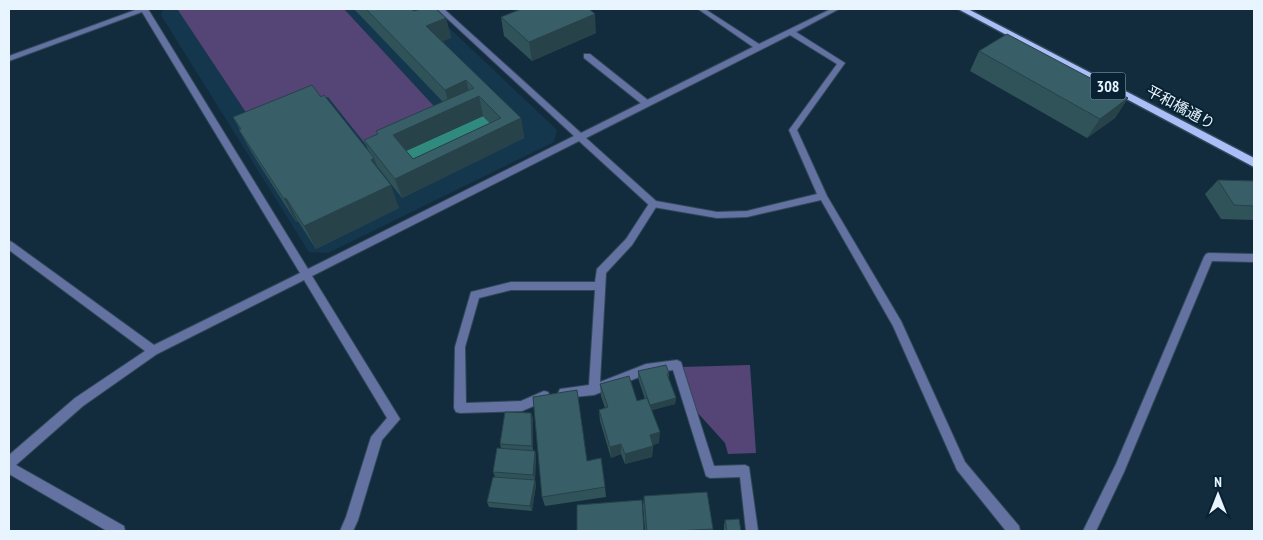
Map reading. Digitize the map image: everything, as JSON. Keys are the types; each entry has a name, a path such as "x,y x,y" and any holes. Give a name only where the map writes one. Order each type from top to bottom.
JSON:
{"main road":[{"name":"平和橋通り","path":"962,9 1254,163"}],"street":[{"path":"9,59 144,9 394,419 377,437 352,520 346,531"},
{"path":"440,9 653,204 717,215 747,214 823,196"},
{"path":"701,9 758,47"},
{"path":"9,463 79,402 153,350 836,9"},
{"path":"791,32 842,63 793,130 823,196 897,324 961,466 1014,531"},
{"path":"587,56 646,103"},
{"path":"594,390 601,272 629,242 653,204"},
{"path":"9,245 153,350"},
{"path":"1089,531 1120,468 1209,257 1254,258"},
{"path":"600,286 511,286 475,295 460,347 460,408 522,406 542,396 594,390 646,369 676,365 710,472 745,471 752,531"},
{"path":"9,468 119,531"}],"shaded area":[{"path":"164,9 429,9 557,130 554,142 328,253 309,252 161,15"},
{"path":"344,9 444,117 370,150 328,97 255,126 178,10"},
{"path":"483,116 504,137 419,178 399,154"},
{"path":"750,365 756,453 728,454 725,443 695,410 681,367"}],"building":[{"path":"366,9 411,9 414,11 436,9 446,18 426,26 521,118 395,179 364,140 378,134 376,131 474,88 466,80 445,90","holes":["479,96 501,118 413,159 393,135"]},
{"path":"521,9 589,9 595,14 529,42 501,17"},
{"path":"1007,34 1128,98 1100,119 979,51"},
{"path":"312,85 321,97 324,95 374,158 371,160 391,185 304,226 239,130 241,129 233,117"},
{"path":"1218,180 1254,181 1254,206 1234,205"},
{"path":"666,365 669,373 667,374 676,398 650,405 638,371"},
{"path":"629,376 637,401 647,398 660,432 650,435 653,446 625,454 621,444 610,447 599,410 608,407 600,384"},
{"path":"577,390 587,461 601,458 605,487 542,497 533,397"},
{"path":"505,412 531,413 532,446 500,444"},
{"path":"497,448 535,451 533,475 493,472"},
{"path":"493,477 535,480 530,506 487,502"},
{"path":"707,492 713,529 647,531 644,496"},
{"path":"642,500 644,531 577,531 577,505"},
{"path":"739,519 741,531 727,531 725,520"}]}
